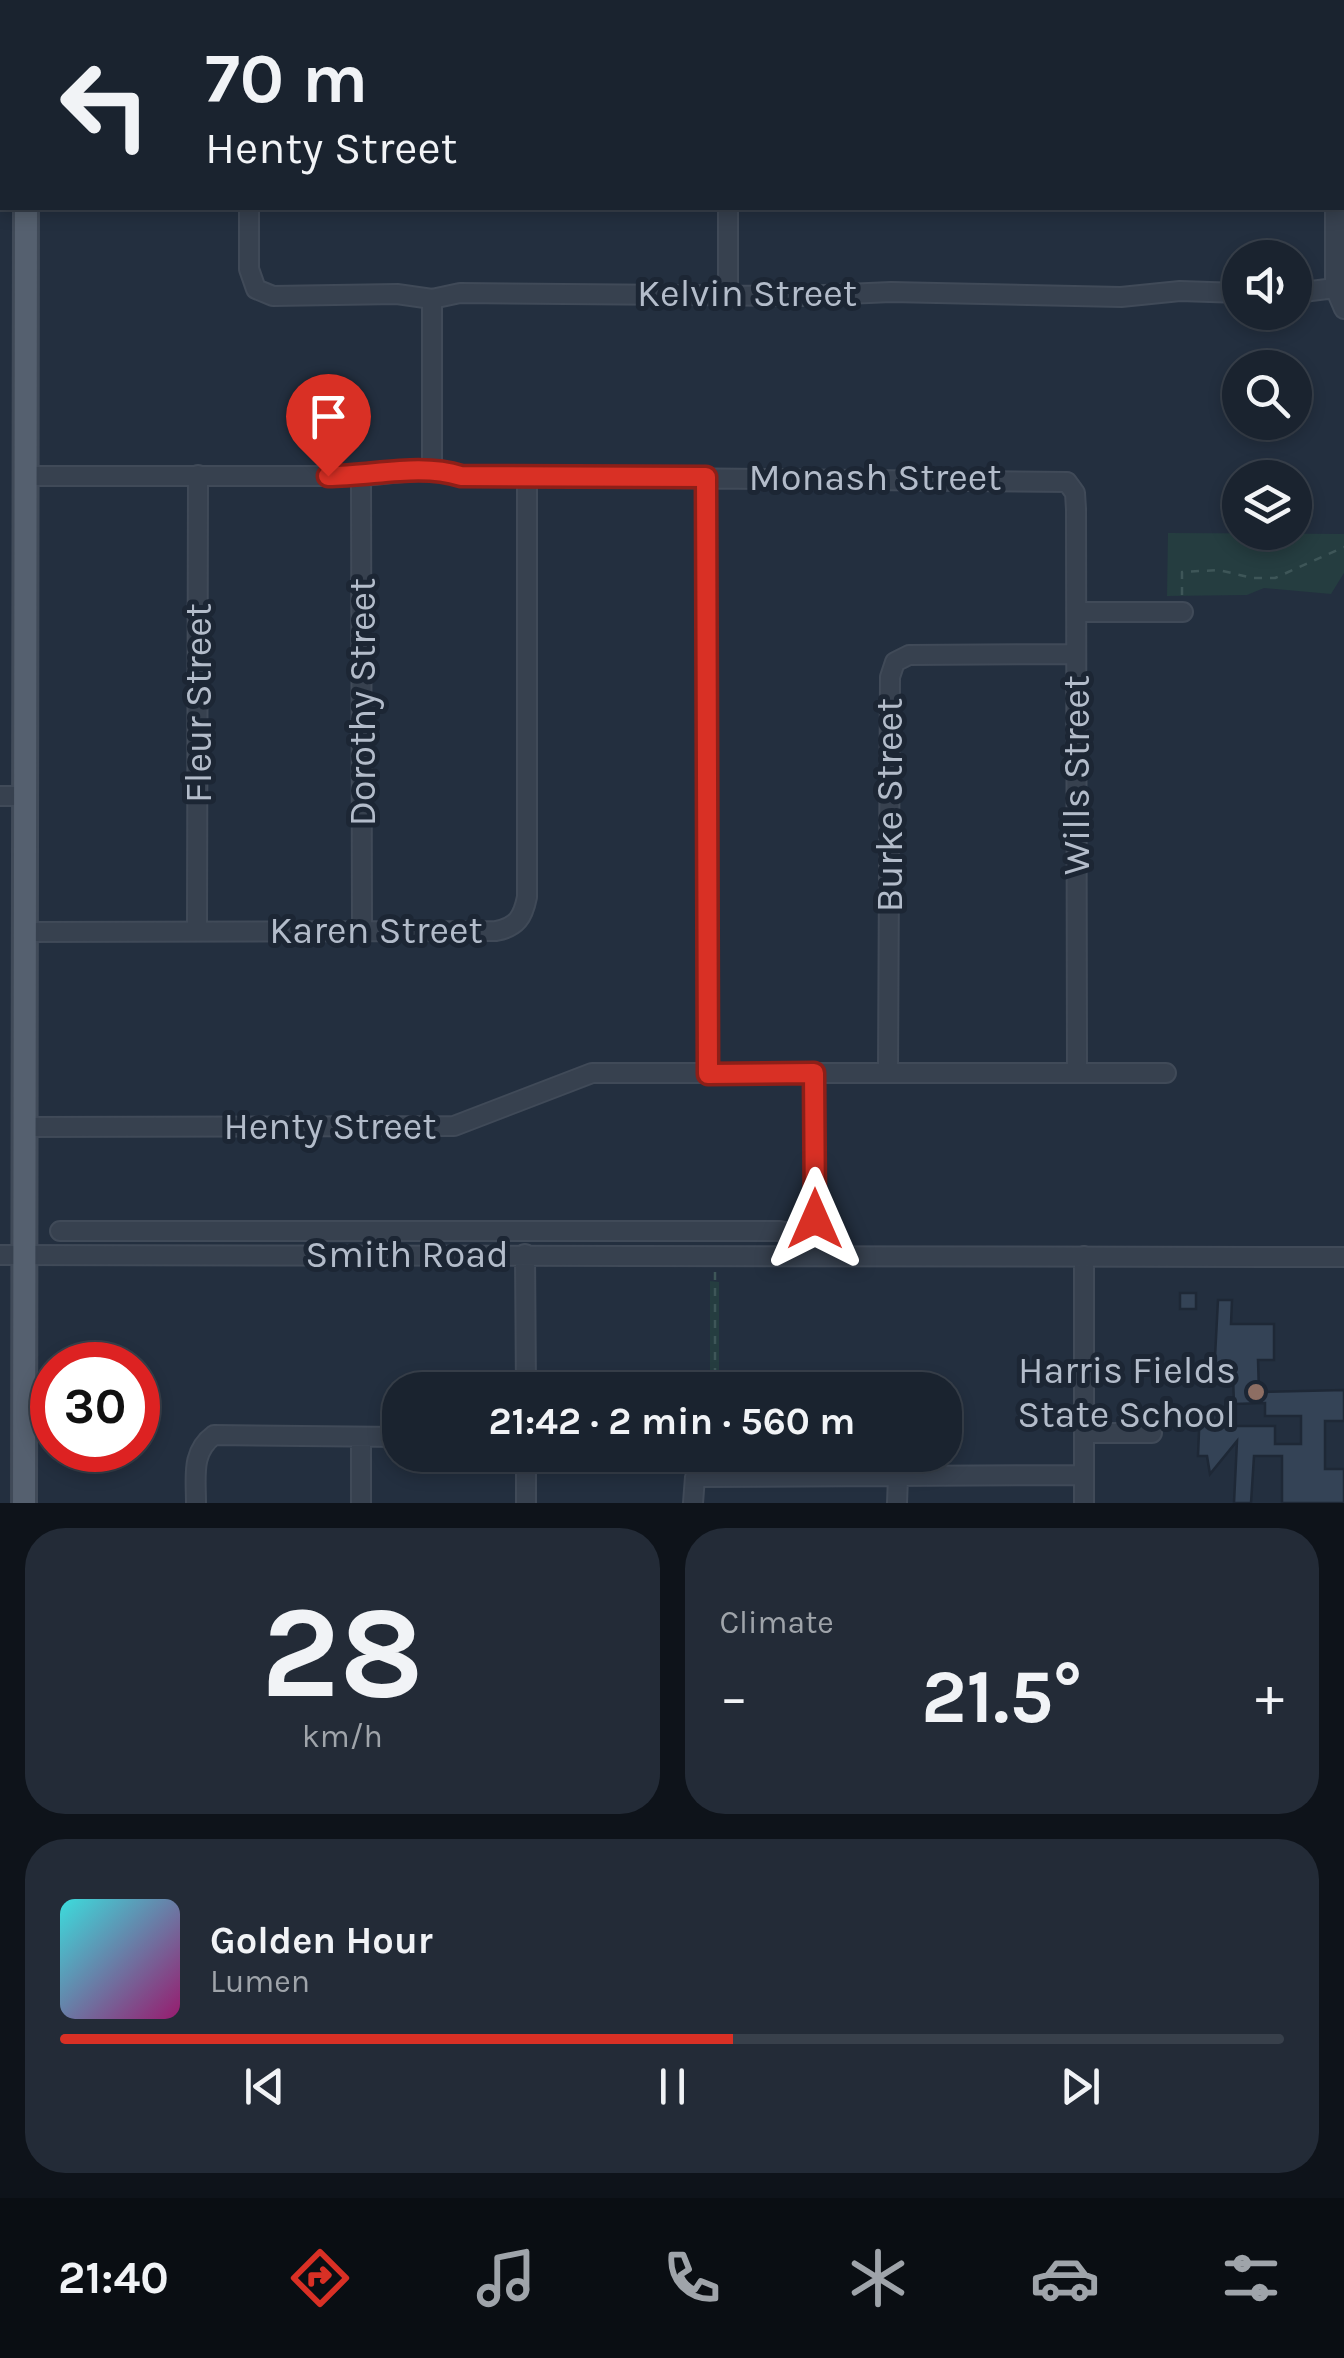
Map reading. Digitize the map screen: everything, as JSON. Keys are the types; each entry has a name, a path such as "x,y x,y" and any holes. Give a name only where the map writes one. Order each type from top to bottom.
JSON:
{"main road":[{"path":"24,1503 26,210"}],"street":[{"name":"Kelvin Street","path":"249,210 249,269 256,289 272,296 397,294 432,299 460,293 891,292 1121,298 1180,291 1222,292"},
{"path":"728,210 728,294"},
{"path":"1334,210 1335,288 1344,309"},
{"path":"1312,291 1335,288"},
{"path":"432,299 432,467"},
{"name":"Monash Street","path":"26,476 361,476 432,467 461,476 1051,478 1066,482"},
{"name":"Fleur Street","path":"198,475 198,930"},
{"name":"Dorothy Street","path":"361,476 362,929"},
{"name":"Karen Street","path":"25,932 496,931 509,928 523,917 527,897 527,476"},
{"path":"706,477 708,1074"},
{"name":"Wills Street","path":"1066,482 1074,492 1077,1072"},
{"path":"1076,612 1182,612"},
{"name":"Burke Street","path":"888,1072 890,677 895,662 909,655 1076,654"},
{"path":"0,796 24,796"},
{"name":"Henty Street","path":"24,1128 454,1126 592,1072 1166,1074"},
{"path":"814,1073 815,1255"},
{"name":"Smith Road","path":"60,1231 780,1231 796,1234 815,1255"},
{"path":"525,1254 526,1372"},
{"name":"Smith Road","path":"0,1255 1344,1257"},
{"path":"1084,1256 1084,1503"},
{"path":"1084,1433 1152,1433"},
{"path":"196,1503 196,1460 201,1445 214,1434 382,1437"},
{"path":"361,1437 361,1503"},
{"path":"526,1472 526,1503"},
{"path":"693,1503 695,1477 1084,1476"},
{"path":"898,1477 898,1503"}],"path":[{"path":"1182,612 1182,572 1219,570 1252,578 1274,578 1344,547"},
{"path":"715,1271 715,1372"}],"green space":[{"path":"1168,533 1222,533 1222,550 1312,550 1312,534 1344,534 1344,573 1331,594 1264,588 1247,595 1167,596"},
{"path":"710,1281 719,1282 719,1372 710,1372"}],"building":[{"path":"1180,1293 1196,1293 1196,1309 1180,1309"},
{"path":"1218,1300 1232,1300 1231,1324 1274,1324 1274,1360 1258,1360 1259,1392 1344,1390 1344,1421 1325,1421 1325,1469 1344,1469 1344,1503 1282,1503 1282,1456 1254,1456 1251,1503 1234,1503 1237,1441 1210,1474 1207,1456 1198,1456 1200,1407 1225,1407 1225,1426 1275,1426 1275,1444 1301,1444 1301,1416 1265,1416 1265,1403 1234,1404 1233,1376 1214,1376"}],"place":[{"name":"Harris Fields State School","path":"1256,1392"}],"route":[{"path":"328,476 399,474 432,467 461,476 706,477 708,1074 814,1073 815,1219"}]}
